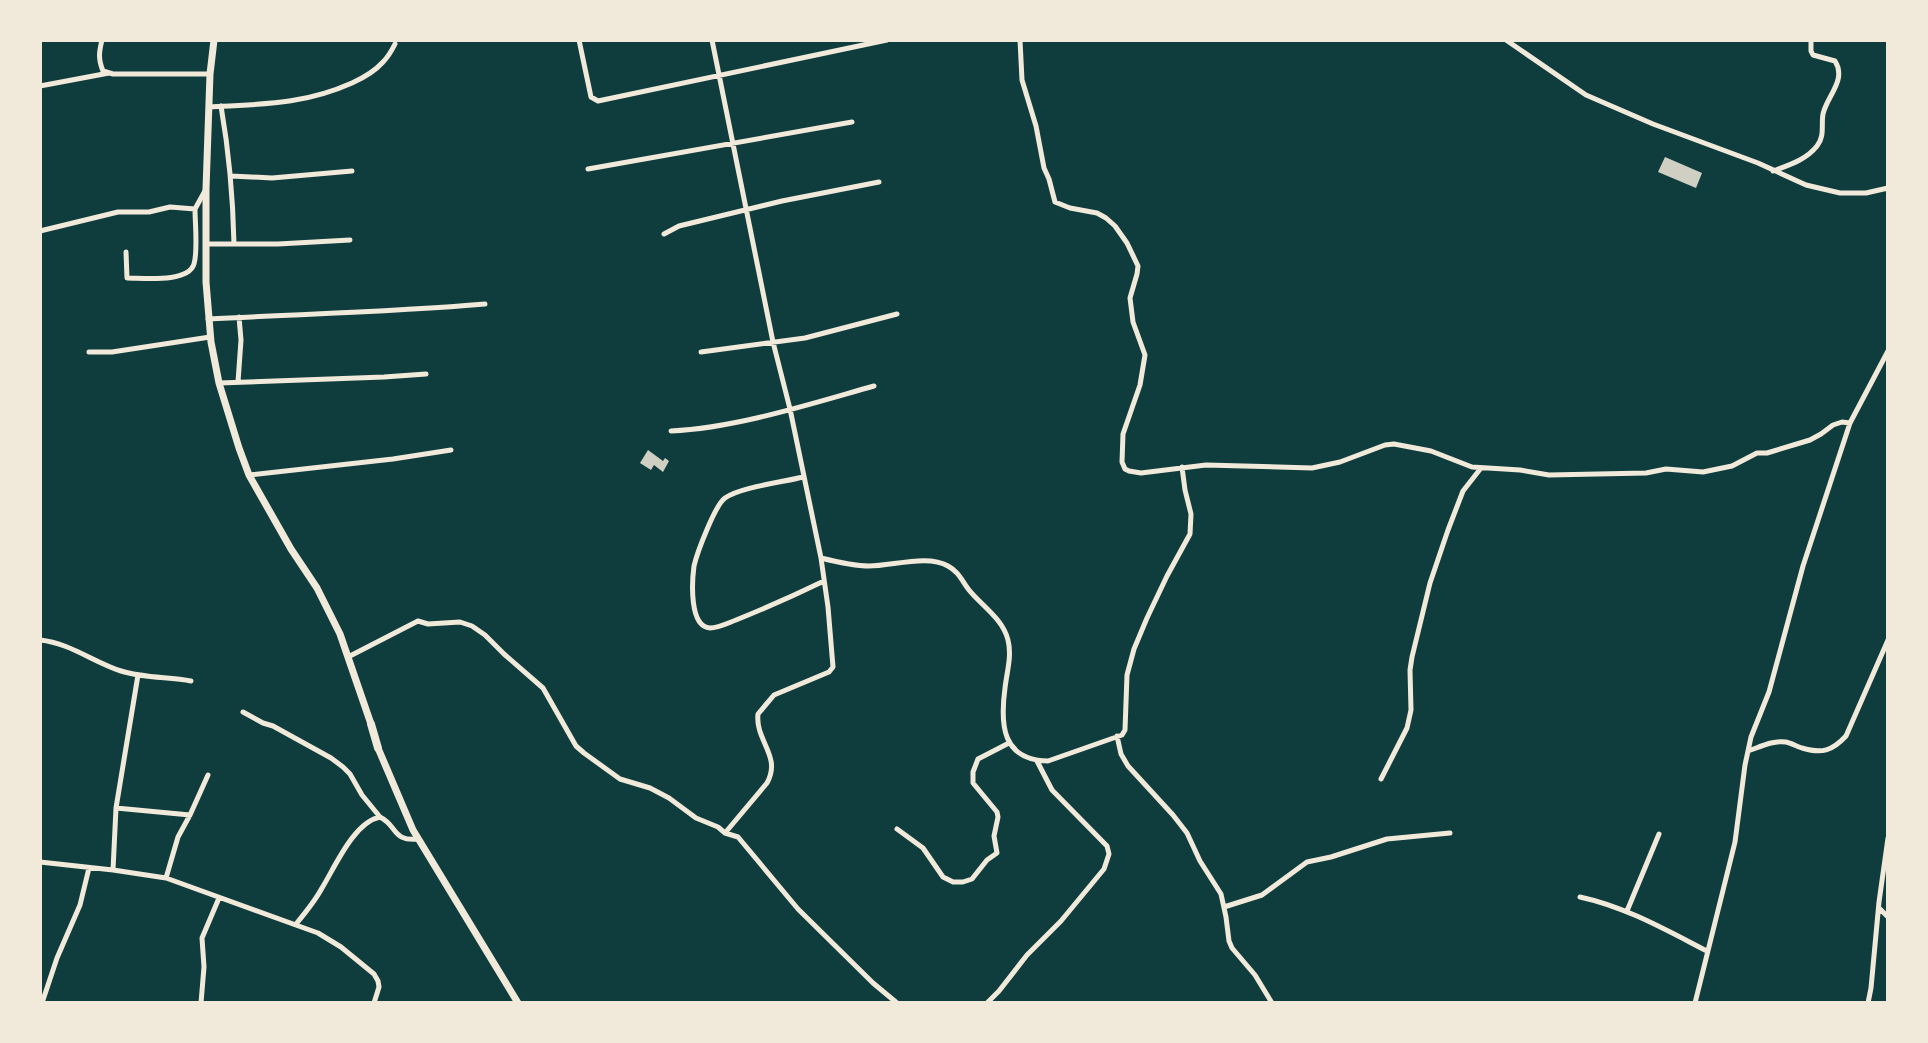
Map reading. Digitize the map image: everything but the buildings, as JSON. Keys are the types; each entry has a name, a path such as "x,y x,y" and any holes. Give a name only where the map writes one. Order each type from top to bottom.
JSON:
{"main road":[{"path":"214,40 210,74 206,189 208,318 219,383 239,448 249,475 285,540 317,588 340,634 378,748 413,830 518,1003"}],"street":[{"path":"102,40 99,63 103,71 109,73 210,74"},
{"path":"579,40 591,97 598,101 887,40"},
{"path":"712,40 773,342 821,558 833,667 829,672 774,695 758,714 759,729 773,765 772,774 724,833"},
{"path":"1020,40 1023,80 1036,126 1042,162 1055,202 1106,218 1127,243 1138,266 1130,298 1133,322 1145,355 1140,386 1123,435 1123,466 1129,471 1141,473 1206,465 1312,468 1340,462 1394,444 1431,451 1461,464 1481,468 1571,476 1646,473 1666,469 1703,472 1742,462 1757,453 1768,453 1810,440 1833,425 1850,423"},
{"path":"1506,40 1586,95 1665,129 1758,163 1806,186 1840,193 1866,193 1888,188"},
{"path":"1773,171 1801,160 1818,145 1822,137 1823,113 1836,87 1839,70 1835,61 1813,55 1811,40"},
{"path":"209,107 288,102 330,92 370,73 384,61 396,44"},
{"path":"40,86 109,73"},
{"path":"221,106 231,176 234,244"},
{"path":"588,169 852,121"},
{"path":"231,176 282,178 352,171"},
{"path":"664,233 679,226 747,209 879,182"},
{"path":"126,252 127,278 166,278 190,271 193,265 195,209 206,189"},
{"path":"40,231 118,212 149,212 170,207 195,209"},
{"path":"207,244 349,240"},
{"path":"208,318 485,304"},
{"path":"701,352 805,338 897,314"},
{"path":"238,382 241,340 239,317"},
{"path":"89,352 121,351 210,337"},
{"path":"1695,1003 1735,842 1751,737 1769,692 1803,566 1850,423 1888,351"},
{"path":"219,383 426,373"},
{"path":"671,431 690,430 790,410 874,386"},
{"path":"249,475 451,450"},
{"path":"821,558 867,566 935,561 952,568 996,617 1008,639 1010,656 1004,702 1009,743 1023,757 1048,761 1122,735 1126,723 1126,675 1134,649 1190,534 1191,514 1182,467"},
{"path":"1381,779 1407,728 1411,710 1412,656 1430,583 1447,530 1463,491 1481,468"},
{"path":"803,477 743,491 726,497 721,502 704,537 695,565 693,581 697,621 710,628 721,625 774,605 824,580"},
{"path":"348,657 418,621 428,624 460,622 472,626 543,688 576,746 620,779 650,788 696,818 718,827 724,833 738,837 798,909 897,1003"},
{"path":"40,640 66,645 124,672 191,681"},
{"path":"1748,751 1777,742 1822,752 1835,747 1846,736 1888,640"},
{"path":"113,870 116,808 138,675"},
{"path":"243,712 331,758 350,774 380,817 402,838 419,839"},
{"path":"1117,736 1121,754 1128,766 1187,833 1200,861 1218,889 1232,948 1255,975 1272,1003"},
{"path":"897,829 928,852 943,877 953,882 972,879 998,851 994,836 998,815 973,783 974,768 978,759 1009,743"},
{"path":"987,1003 999,992 1027,955 1074,906 1108,862 1107,846 1052,790 1037,761"},
{"path":"166,878 178,837 208,775"},
{"path":"116,808 190,815"},
{"path":"296,923 310,908 348,843 367,821 380,817"},
{"path":"1224,907 1262,895 1307,862 1387,839 1450,833"},
{"path":"1627,911 1659,834"},
{"path":"1868,1003 1888,838"},
{"path":"40,863 166,878 296,923 341,947 374,974 379,987 374,1003"},
{"path":"42,1003 57,958 75,919 89,867"},
{"path":"1580,897 1605,902 1627,911 1707,951"},
{"path":"201,1003 204,967 202,938 219,898"},
{"path":"1879,908 1888,917"},
{"path":"885,1003 886,993"}]}
